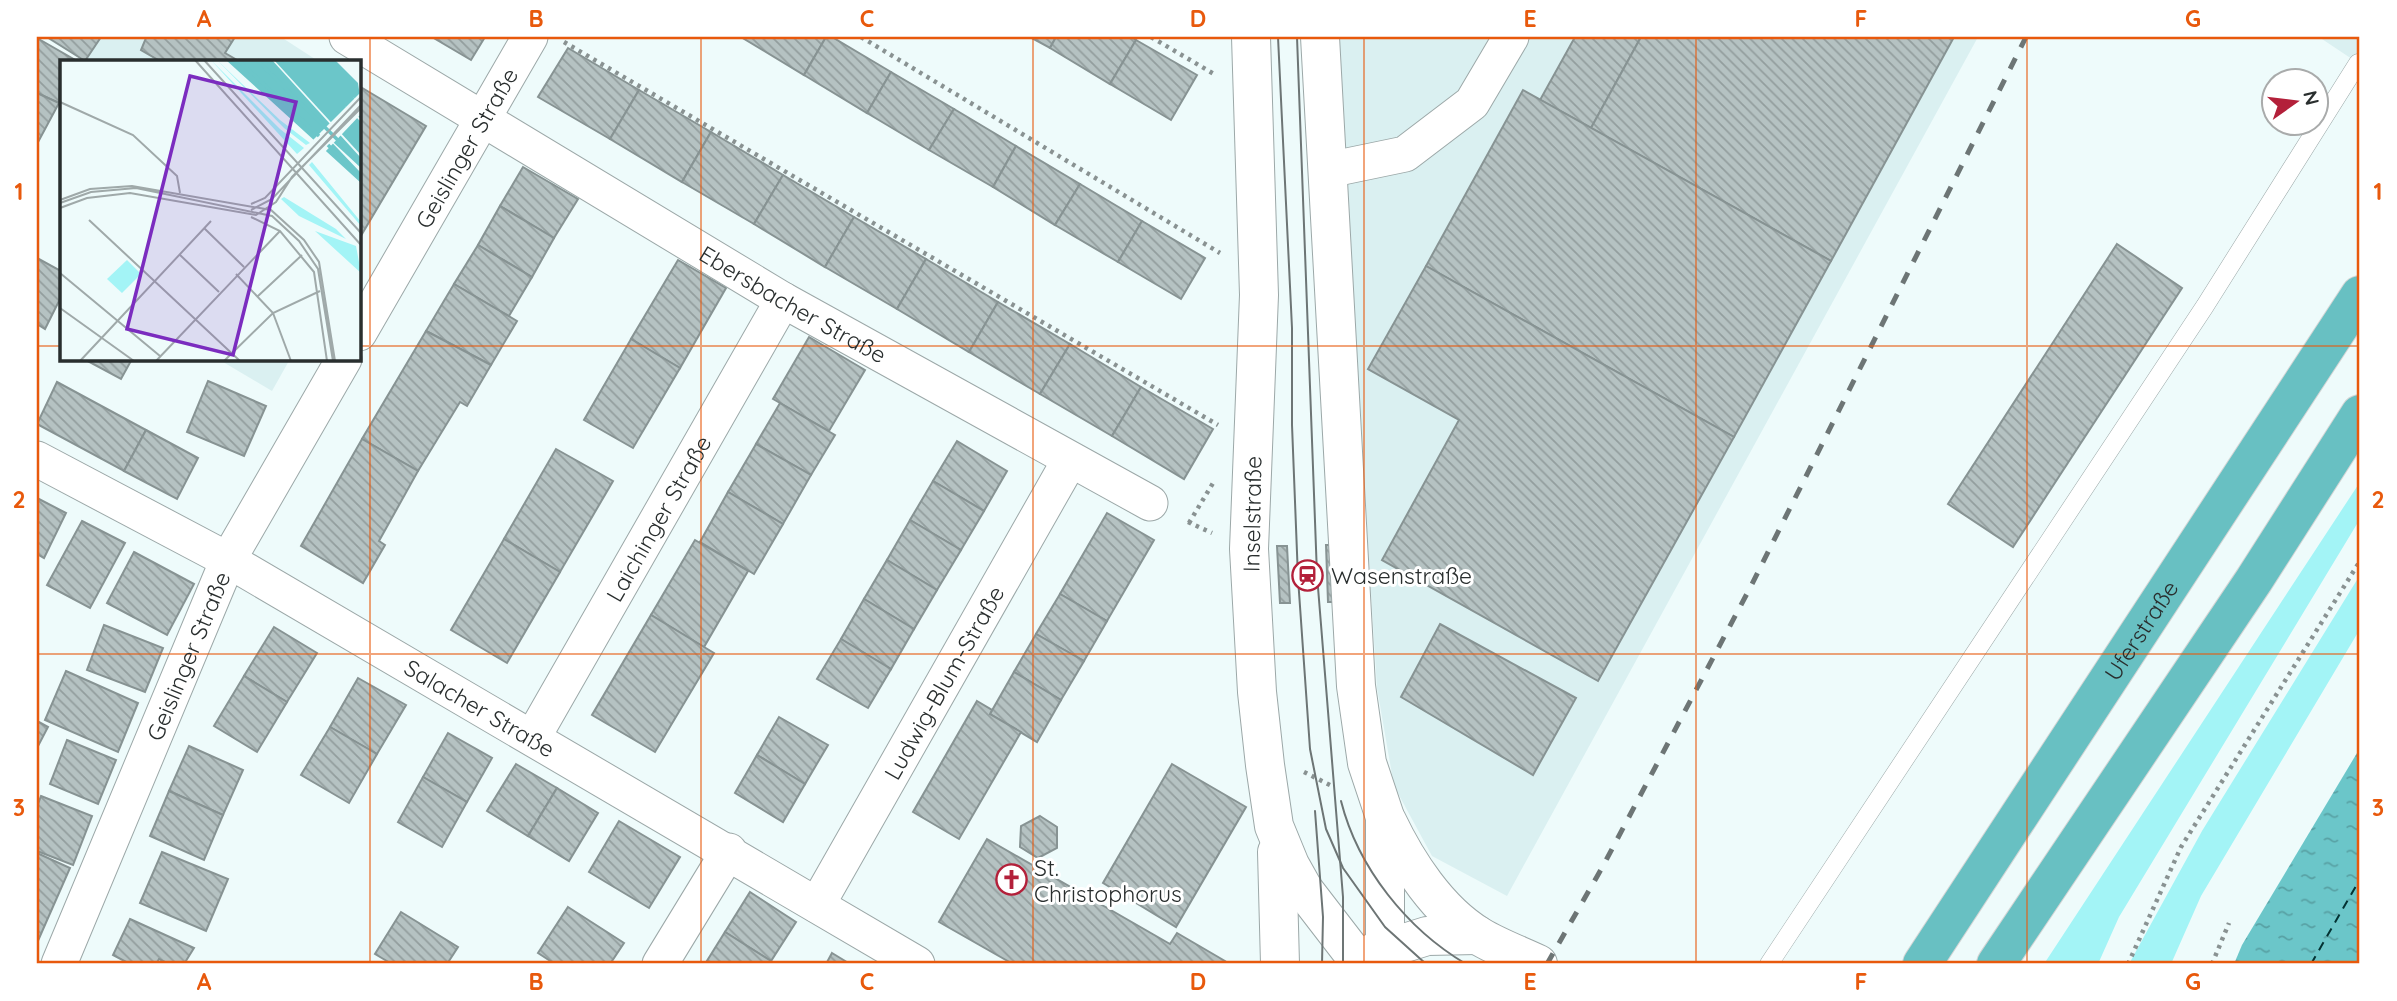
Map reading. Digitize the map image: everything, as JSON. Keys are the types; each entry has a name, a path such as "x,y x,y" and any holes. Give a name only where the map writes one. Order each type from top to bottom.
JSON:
{"highway":[{"name":"Uferstraße","path":"1922,964 2360,295"},
{"path":"1996,964 2253,580 2360,414"}],"street":[{"name":"Ebersbacher Straße","path":"347,37 783,300 1150,503"},
{"name":"Geislinger Straße","path":"360,331 530,37"},
{"name":"Inselstraße","path":"1251,37 1259,295 1249,549 1257,692 1274,826 1304,890 1366,960"},
{"path":"1320,37 1356,686 1367,763 1385,817 1414,869 1450,911 1477,935 1538,964"},
{"path":"1328,170 1405,154 1472,103 1511,37"},
{"name":"Laichinger Straße","path":"533,737 783,300"},
{"name":"Geislinger Straße","path":"59,964 228,560 343,360"},
{"name":"Salacher Straße","path":"37,459 228,560 729,851 917,964"},
{"name":"Ludwig-Blum-Straße","path":"817,905 1070,460"},
{"path":"1385,817 1366,960 1427,936 1477,935"},
{"path":"1274,826 1280,888 1280,964"},
{"path":"660,964 729,851"}],"lane":[{"path":"1769,964 2205,306 2358,63"}],"path":[{"path":"554,37 1225,430"},
{"path":"861,37 1232,260"},
{"path":"1151,37 1216,75"},
{"path":"1150,503 1249,549"},
{"path":"2128,964 2181,847 2360,561"},
{"path":"1294,768 1338,789"},
{"path":"2212,964 2229,923"}],"shaded area":[{"path":"44,37 281,37 316,60 83,60"},
{"path":"1336,37 1978,37 1507,896 1432,856 1394,786 1377,688"},
{"path":"2319,37 2360,37 2360,65 2358,63"},
{"path":"220,360 289,360 272,391"},
{"path":"2360,482 2360,519 2119,917 2098,964 2044,964"},
{"path":"2360,575 2360,629 2201,896 2171,964 2129,964 2202,831"}],"water":[{"path":"2360,748 2360,964 2234,964 2242,945"}],"building":[{"path":"47,37 101,37 83,60"},
{"path":"144,37 235,37 225,53 237,60 158,60 141,50 146,38"},
{"path":"432,37 485,37 471,60"},
{"path":"741,37 826,37 804,75"},
{"path":"826,37 832,37 891,72 867,113 804,75"},
{"path":"1030,37 1056,37 1050,48"},
{"path":"1056,37 1131,37 1136,40 1110,84 1050,48"},
{"path":"1575,37 1641,37 1591,128 1540,100"},
{"path":"1641,37 1954,37 1831,261 1591,128"},
{"path":"37,38 75,60 60,60 59,103 37,93"},
{"path":"1136,40 1197,75 1171,120 1110,84"},
{"path":"568,48 639,90 610,139 538,97"},
{"path":"891,72 954,109 929,150 867,113"},
{"path":"360,87 426,126 360,237"},
{"path":"639,90 711,132 682,182 610,139"},
{"path":"1523,90 1831,261 1734,437 1426,266"},
{"path":"37,93 59,103 37,144"},
{"path":"954,109 1016,146 993,187 929,150"},
{"path":"711,132 783,175 754,224 682,182"},
{"path":"1016,146 1080,184 1055,225 993,187"},
{"path":"523,167 578,199 554,238 500,206"},
{"path":"783,175 854,217 825,267 754,224"},
{"path":"1080,184 1142,221 1118,262 1055,225"},
{"path":"500,206 554,238 532,277 478,245"},
{"path":"854,217 926,259 897,309 825,267"},
{"path":"1142,221 1205,258 1181,299 1118,262"},
{"path":"2117,244 2182,288 2013,547 1948,504"},
{"path":"478,245 532,277 509,316 454,284"},
{"path":"37,258 60,270 60,299 45,329 37,324"},
{"path":"926,259 998,302 969,352 897,309"},
{"path":"678,260 726,288 680,368 631,339"},
{"path":"1426,266 1734,437 1598,681 1382,560 1459,420 1368,369"},
{"path":"454,284 517,321 491,365 426,331"},
{"path":"998,302 1070,344 1040,394 969,352"},
{"path":"426,331 491,365 467,406 460,402 418,471 362,439"},
{"path":"809,337 865,370 829,431 773,399"},
{"path":"631,339 680,368 633,448 584,420"},
{"path":"1070,344 1141,387 1112,436 1040,394"},
{"path":"86,360 131,360 121,379"},
{"path":"208,381 266,406 244,456 187,432"},
{"path":"57,382 146,430 124,471 37,424"},
{"path":"1141,387 1213,429 1184,479 1112,436"},
{"path":"780,403 835,435 811,475 756,444"},
{"path":"146,430 198,458 177,499 124,471"},
{"path":"362,439 418,471 379,541 385,545 363,583 301,546"},
{"path":"957,441 1007,471 984,511 933,481"},
{"path":"756,444 811,475 783,524 728,492"},
{"path":"556,449 613,481 560,572 504,539"},
{"path":"933,481 984,511 961,550 910,520"},
{"path":"728,492 783,524 754,574 700,542"},
{"path":"37,498 66,513 44,558 37,554"},
{"path":"1107,513 1154,540 1107,621 1060,594"},
{"path":"910,520 961,550 937,590 887,560"},
{"path":"82,521 125,543 90,608 47,585"},
{"path":"504,539 560,572 507,663 451,630"},
{"path":"695,540 748,571 704,647 651,615"},
{"path":"1326,545 1336,545 1339,602 1328,602"},
{"path":"1277,546 1287,546 1290,603 1280,603"},
{"path":"134,552 194,584 167,635 107,603"},
{"path":"887,560 937,590 914,629 864,599"},
{"path":"1060,594 1107,621 1084,661 1036,634"},
{"path":"864,599 914,629 891,669 841,639"},
{"path":"651,615 714,653 655,752 592,715"},
{"path":"1440,624 1576,698 1533,775 1401,697"},
{"path":"104,625 163,648 145,692 87,670"},
{"path":"274,627 317,653 287,702 244,676"},
{"path":"1036,634 1084,661 1061,700 1014,672"},
{"path":"841,639 891,669 868,708 817,679"},
{"path":"66,671 138,703 118,752 45,720"},
{"path":"1014,672 1061,700 1037,742 990,714"},
{"path":"244,676 287,702 257,752 214,726"},
{"path":"358,678 406,705 377,754 330,727"},
{"path":"977,701 992,710 990,714 1021,732 959,839 913,812"},
{"path":"779,717 828,745 805,784 757,755"},
{"path":"37,721 48,727 37,748"},
{"path":"330,727 377,754 349,803 301,775"},
{"path":"448,733 492,758 467,802 423,777"},
{"path":"67,740 116,760 98,804 50,784"},
{"path":"189,746 243,770 223,815 169,791"},
{"path":"757,755 805,784 783,822 735,793"},
{"path":"516,764 557,788 528,836 487,811"},
{"path":"1172,764 1246,807 1176,927 1103,883"},
{"path":"423,777 467,802 442,847 398,822"},
{"path":"557,788 598,813 569,861 528,836"},
{"path":"169,791 223,815 204,860 150,836"},
{"path":"41,796 92,816 73,865 37,851 37,807"},
{"path":"1040,816 1057,827 1057,848 1038,858 1020,847 1021,826"},
{"path":"619,821 680,857 649,908 589,872"},
{"name":"St. Christophorus","path":"987,839 1170,944 1177,933 1225,961 1223,964 1013,964 939,922"},
{"path":"162,852 228,879 206,931 140,903"},
{"path":"37,853 70,868 37,943"},
{"path":"750,892 796,922 771,961 725,932"},
{"path":"568,907 624,943 610,964 555,964 538,953"},
{"path":"401,912 458,947 447,964 392,964 375,954"},
{"path":"130,919 194,948 184,964 169,964 159,959 156,964 130,964 113,955"},
{"path":"725,932 771,961 770,964 705,964"},
{"path":"832,953 850,964 826,964"}],"ferry route":[{"path":"2311,964 2360,879"}],"tram line":[{"path":"1278,37 1292,328 1292,425 1298,578 1310,749 1326,829 1343,868 1385,927 1426,964"},
{"path":"1297,37 1317,575 1343,897 1343,964"},
{"path":"1341,801 1359,850 1388,895 1424,933 1466,964"},
{"path":"1315,811 1323,917 1322,964"}],"railway":[{"path":"1547,964 1603,866 1751,586 2026,37"}],"place":[{"name":"Wasenstraße","path":"1308,575"},
{"name":"St. Christophorus","path":"1011,880"}]}
